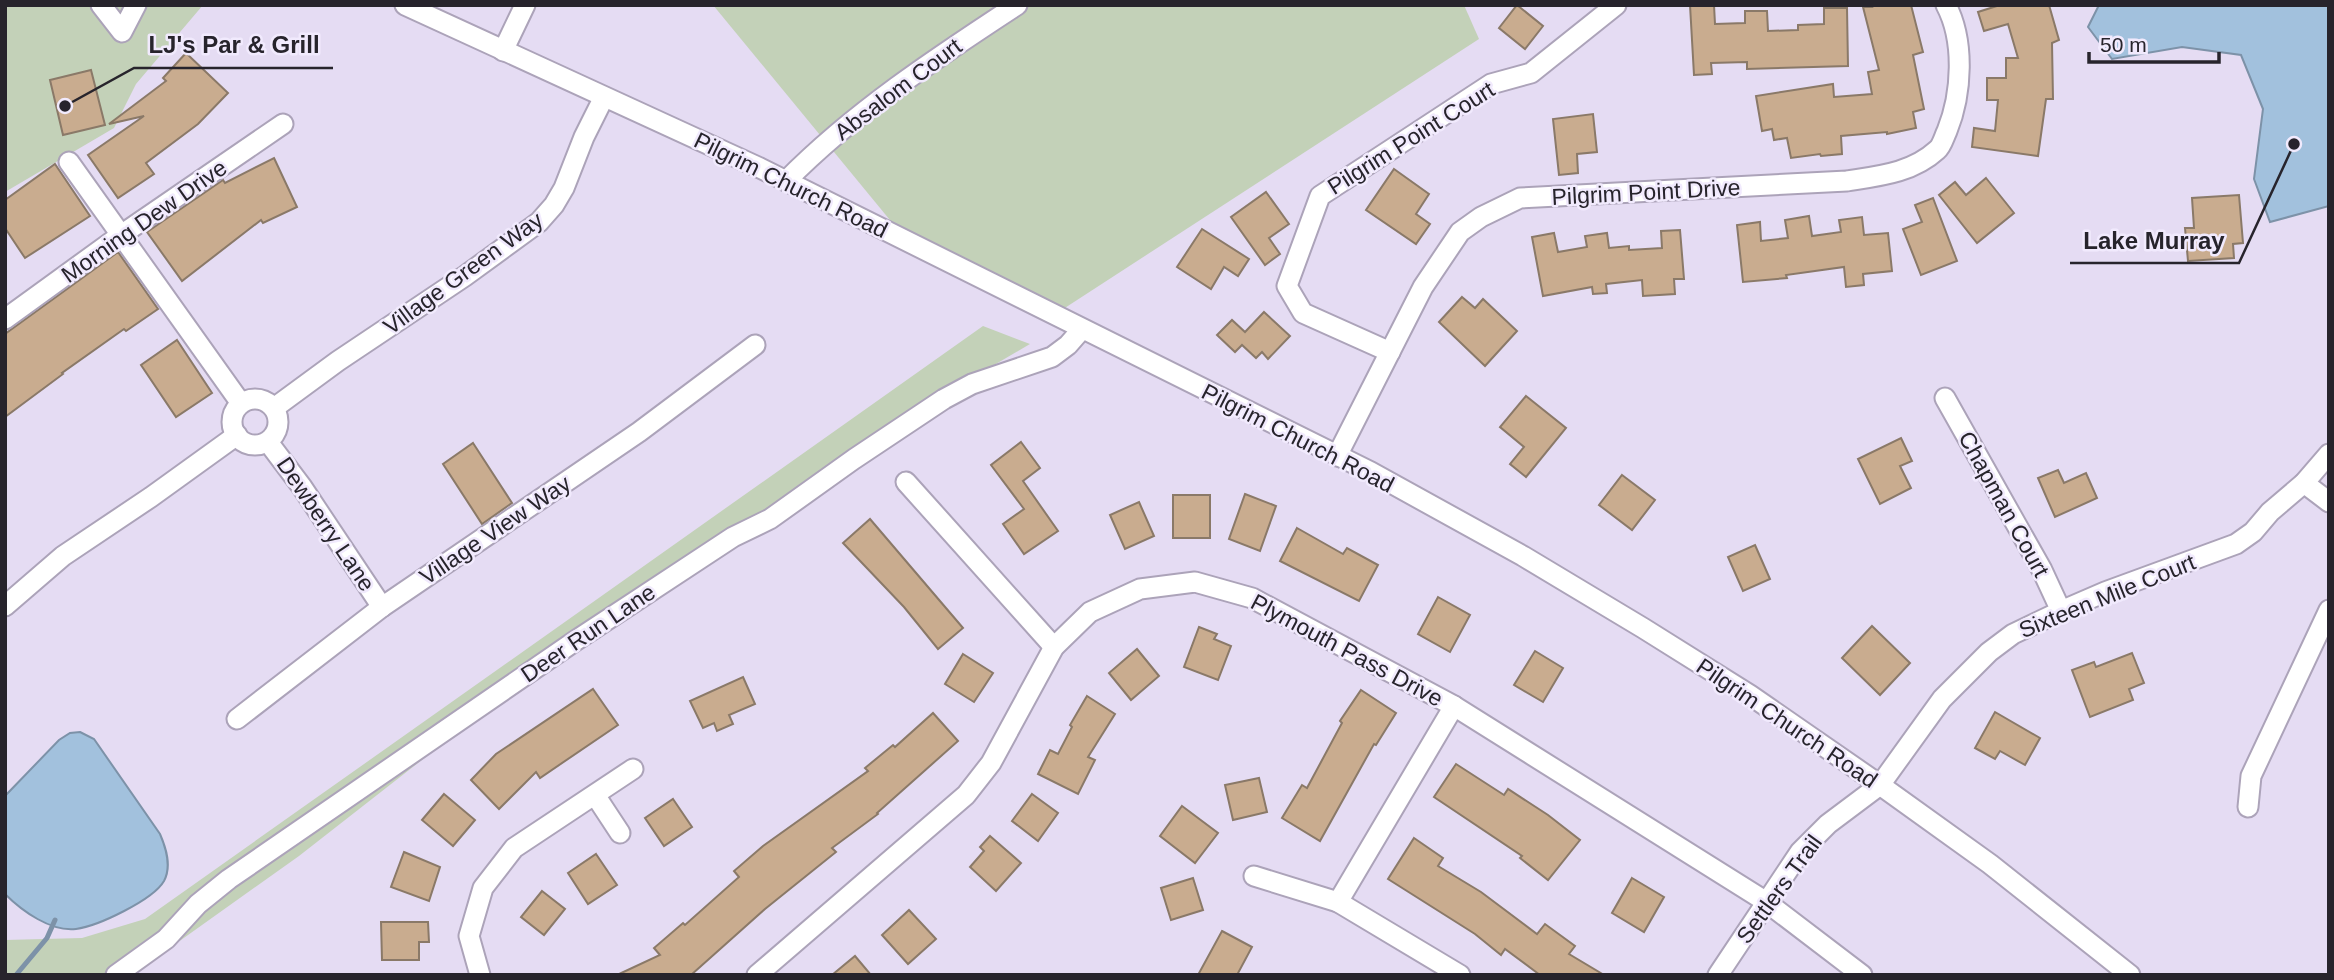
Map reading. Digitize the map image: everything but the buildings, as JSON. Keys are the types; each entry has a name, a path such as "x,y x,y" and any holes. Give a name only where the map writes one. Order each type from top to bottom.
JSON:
{"street":[{"path":"101,5 122,32 136,5"},
{"name":"Pilgrim Church Road","path":"405,5 786,181 1337,456 1579,589 1750,695 1880,785 1990,864 2130,975"},
{"path":"503,51 525,5"},
{"name":"Absalom Court","path":"786,181 811,155 919,69 1017,5"},
{"name":"Pilgrim Point Court","path":"1390,352 1303,313 1287,286 1320,196 1491,84 1531,73 1616,5"},
{"name":"Pilgrim Point Drive","path":"1337,456 1423,287 1460,232 1481,217 1520,198 1847,181 1899,173 1939,149 1953,115 1960,70 1954,19 1946,5"},
{"name":"Village Green Way","path":"274,408 538,222 554,205 564,188 584,137 604,97"},
{"name":"Morning Dew Drive","path":"5,319 121,235 283,124"},
{"path":"69,162 240,402"},
{"name":"Deer Run Lane","path":"116,975 166,939 198,904 229,879 586,634 733,537 770,519 944,399 972,384 1052,356 1068,345 1082,329"},
{"name":"Village View Way","path":"237,719 382,607 639,432 755,345"},
{"name":"Chapman Court","path":"1945,398 2042,570 2061,611"},
{"path":"255,399 274,408 278,424 268,442 254,446 247,444 237,435 232,418 240,402 255,399"},
{"path":"5,606 63,556 161,491 237,435"},
{"name":"Dewberry Lane","path":"268,442 302,487 382,607"},
{"name":"Sixteen Mile Court","path":"1880,785 1941,699 1989,652 2013,634 2105,592 2236,544 2253,532 2270,512 2304,484 2329,454"},
{"path":"906,482 1054,647"},
{"path":"2304,484 2329,502"},
{"name":"Plymouth Pass Drive","path":"757,975 966,795 991,763 1054,647 1090,611 1140,589 1195,582 1252,598 1454,706 1765,901 1862,975"},
{"path":"2248,807 2250,776 2329,610"},
{"path":"1338,902 1454,706"},
{"path":"480,975 469,936 483,888 514,848 633,769"},
{"name":"Settlers Trail","path":"1718,975 1800,852 1818,833 1880,785"},
{"path":"595,795 620,833"},
{"path":"1254,876 1338,902 1460,975"}],"green space":[{"path":"5,5 203,5 136,84 114,128 5,192"},
{"path":"713,5 1464,5 1479,39 1054,315 908,242"},
{"path":"983,326 1030,344 878,433 726,553 473,720 299,856 181,940 122,975 5,975 5,940 82,938 145,919"}],"water":[{"path":"2099,5 2329,5 2329,206 2270,222 2254,179 2263,109 2241,55 2182,47 2112,59 2088,27"},
{"path":"80,732 94,739 160,834 168,869 158,888 137,904 86,927 66,929 38,919 5,894 5,796 59,740 70,733"}],"waterway":[{"path":"16,975 47,938 55,920"}],"place":[{"name":"LJ's Par & Grill","path":"65,106"},
{"name":"Lake Murray","path":"2294,144"}]}
